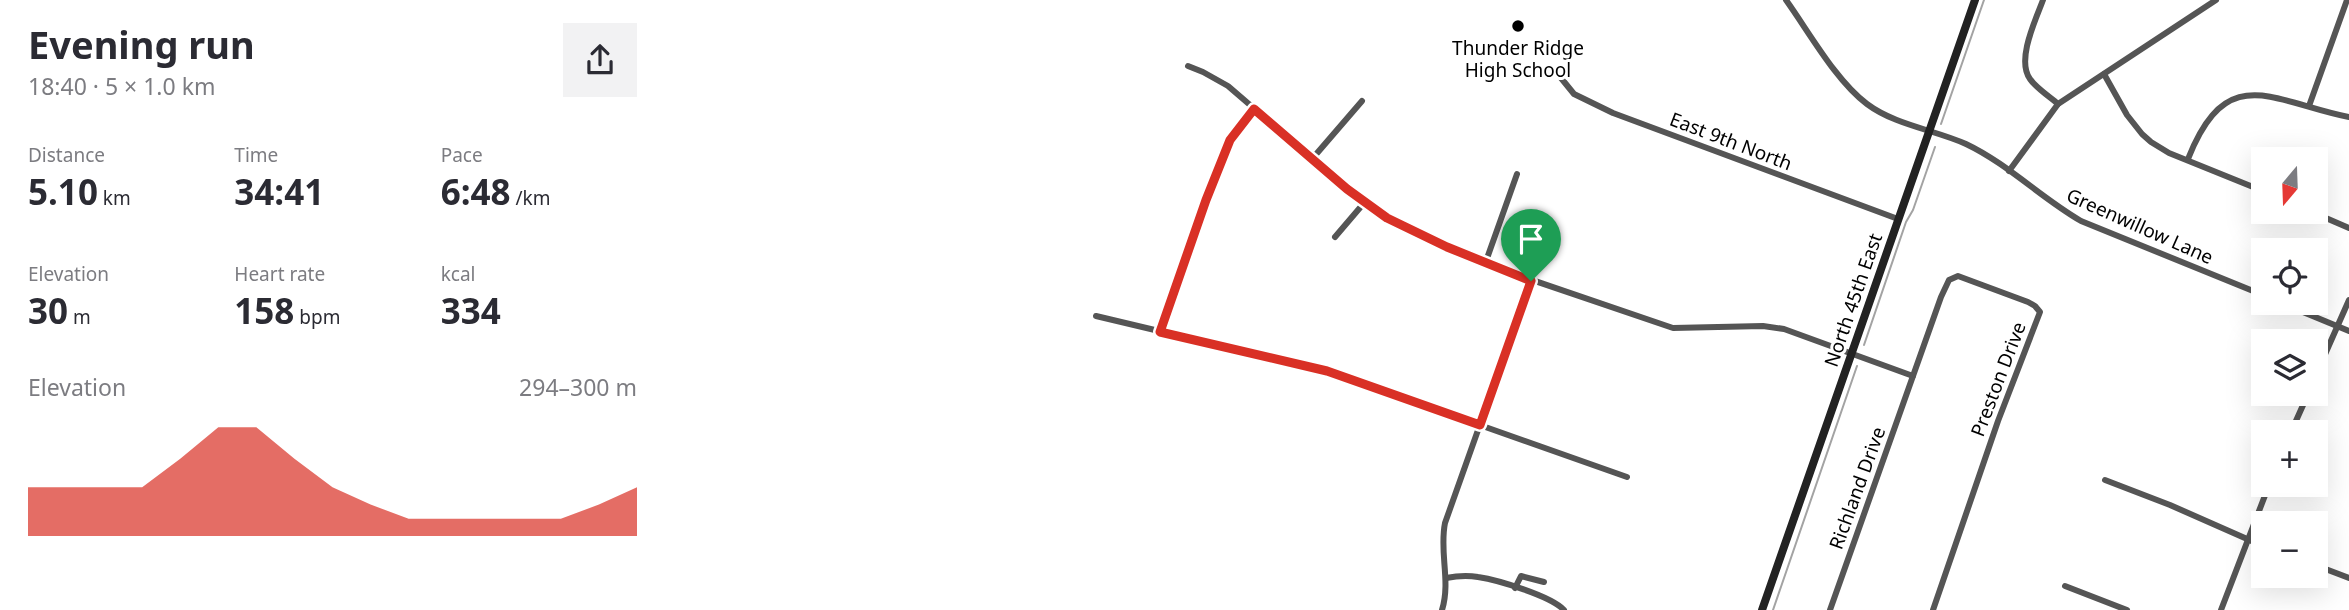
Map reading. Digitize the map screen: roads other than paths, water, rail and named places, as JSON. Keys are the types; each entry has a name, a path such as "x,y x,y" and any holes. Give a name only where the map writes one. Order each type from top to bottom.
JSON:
{"main road":[{"name":"North 45th East","path":"1762,610 1975,0"}],"street":[{"name":"Greenwillow Lane","path":"1786,0 1852,91 1870,106 1889,116 1966,144 1992,158 2057,207 2081,221 2251,290"},
{"path":"2043,0 2029,40 2026,70 2029,79 2058,104"},
{"path":"2009,172 2058,104 2216,0"},
{"path":"2309,106 2347,0"},
{"path":"1188,66 1217,79 1364,203 1387,218 1485,264 1672,328 1774,327 1816,339 1913,376"},
{"path":"2104,74 2127,115 2142,134 2169,153 2251,186"},
{"name":"East 9th North","path":"1561,78 1574,94 1613,113 1898,219"},
{"path":"2188,159 2201,130 2210,118 2230,100 2242,96 2276,96 2325,113 2349,117"},
{"path":"1312,159 1362,101"},
{"path":"1160,332 1230,140 1254,109"},
{"path":"1485,264 1517,174"},
{"path":"1335,237 1364,203"},
{"path":"2328,219 2349,228"},
{"name":"Preston Drive","path":"1913,376 1949,280 1958,276 2028,302 2040,312 1998,421 1933,610"},
{"path":"1442,610 1446,578 1443,543 1445,523 1531,281"},
{"path":"2328,348 2349,300"},
{"path":"2311,315 2349,331"},
{"path":"1097,316 1305,365 1627,477"},
{"name":"Richland Drive","path":"1830,610 1913,376"},
{"path":"2105,480 2171,505 2251,542"},
{"path":"2221,610 2264,497"},
{"path":"2328,570 2349,578"},
{"path":"1446,578 1476,576 1557,603 1564,610"},
{"path":"1515,588 1521,576 1544,582"},
{"path":"2065,586 2127,610"}],"waterway":[{"path":"1941,124 1984,0"},
{"path":"1864,345 1935,147"},
{"path":"1773,610 1857,366"}],"place":[{"name":"Thunder Ridge High School","path":"1518,26"}]}
